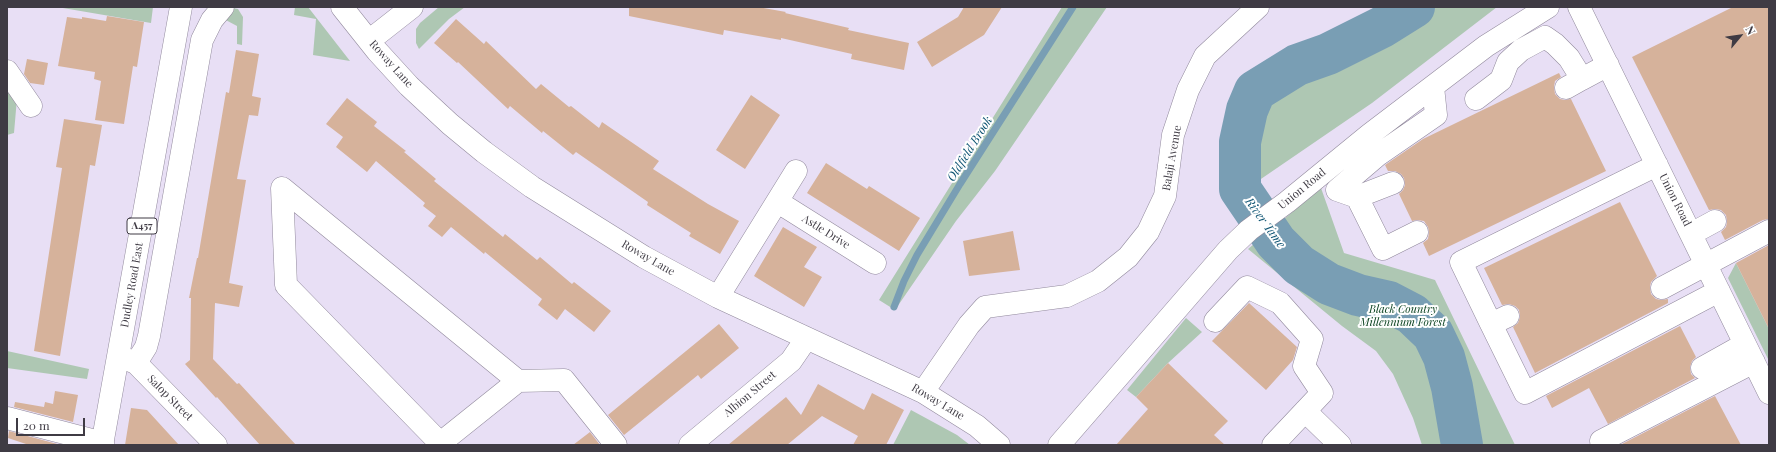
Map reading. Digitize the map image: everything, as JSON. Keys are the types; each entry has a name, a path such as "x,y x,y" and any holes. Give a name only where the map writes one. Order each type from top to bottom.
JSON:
{"street":[{"name":"Dudley Road East","path":"102,444 127,360 181,7"},
{"name":"Dudley Road East","path":"127,360 146,346 202,40 212,20 223,7"},
{"name":"Roway Lane","path":"342,7 370,40 377,52 409,86 450,124 484,152 532,186 583,220 644,257 718,298 924,392 977,426 999,445"},
{"path":"370,40 412,7"},
{"name":"Balaji Avenue","path":"924,392 968,325 985,307 1066,296 1098,281 1128,257 1148,232 1165,196 1173,135 1188,90 1205,56 1258,7"},
{"name":"Union Road","path":"1059,445 1228,250 1249,230 1486,46 1548,7"},
{"name":"Union Road","path":"1580,7 1769,393"},
{"path":"1476,99 1501,80 1508,62 1521,50 1544,37 1555,44 1568,58 1574,83 1608,64"},
{"path":"7,71 31,106"},
{"path":"1347,193 1378,155 1439,121 1433,87"},
{"path":"1657,164 1461,262 1499,320 1525,393 1719,291"},
{"path":"718,298 796,171"},
{"path":"1322,172 1347,193 1383,249 1418,232"},
{"path":"1347,193 1393,182"},
{"path":"518,381 282,188 286,285 439,444 518,381 564,380 616,445"},
{"name":"Astle Drive","path":"778,202 875,263"},
{"path":"1692,234 1715,221"},
{"path":"1662,288 1769,231"},
{"path":"1215,321 1247,287 1280,302 1312,339 1304,366 1322,393 1273,445"},
{"name":"Albion Street","path":"690,445 791,361 806,339"},
{"path":"1702,368 1750,353"},
{"path":"1601,441 1750,353"},
{"name":"Salop Street","path":"127,360 216,445"},
{"path":"1305,411 1340,445"},
{"path":"7,418 102,444"}],"green space":[{"path":"57,7 153,7 151,23"},
{"path":"295,7 308,7 350,61 313,55 316,19 294,15"},
{"path":"439,7 465,7 449,19 419,49 416,43 416,29 420,23"},
{"path":"1062,7 1107,7 995,171 956,221 895,310 879,300"},
{"path":"1414,7 1497,7 1372,103 1239,194 1240,142 1247,110 1255,91 1297,65 1328,54 1382,27"},
{"path":"233,8 238,9 243,17 242,45 237,44 237,26 222,18"},
{"path":"7,83 17,98 14,133 7,135"},
{"name":"Black Country Millennium Forest","path":"1321,188 1344,253 1435,280 1515,445 1422,445 1413,418 1393,374 1376,351 1342,326 1248,249"},
{"path":"1736,263 1769,329 1769,361 1728,278"},
{"path":"1186,318 1202,332 1168,363 1136,397 1127,390"},
{"path":"7,351 89,369 87,379 7,368"},
{"path":"911,410 957,435 970,445 893,445"}],"building":[{"path":"629,7 758,7 786,12 785,13 849,28 848,30 909,43 904,70 851,59 852,54 781,38 781,40 724,30 723,35 629,16"},
{"path":"964,7 1002,7 984,35 932,67 917,42 958,17"},
{"path":"1733,7 1769,7 1769,219 1763,220 1725,240 1721,232 1726,227 1726,215 1721,210 1709,210 1632,57"},
{"path":"107,16 144,22 137,67 133,66 124,124 95,120 101,81 94,79 95,72 58,66 67,17 82,19 82,17 106,21"},
{"path":"456,19 484,44 486,41 536,89 541,84 569,107 571,106 599,128 602,122 659,161 653,169 708,204 739,221 720,254 689,236 691,233 647,205 648,202 576,152 573,155 543,131 542,133 510,106 508,109 458,62 457,63 434,43"},
{"path":"236,50 259,54 252,96 261,98 258,116 249,115 237,179 246,180 229,283 243,286 239,307 215,303 213,359 237,384 239,383 296,445 260,445 185,364 190,360 191,298 189,298 198,258 226,92 229,93"},
{"path":"27,59 48,63 44,85 30,83 24,74"},
{"path":"1559,73 1561,77 1555,81 1555,94 1560,99 1571,99 1606,171 1429,256 1423,243 1428,239 1428,227 1424,221 1412,221 1399,194 1405,185 1404,178 1401,174 1395,171 1388,171 1385,165 1423,139"},
{"path":"751,95 780,115 745,169 716,150"},
{"path":"347,98 377,122 374,126 406,151 404,152 436,179 434,181 503,237 505,234 537,260 540,257 572,284 574,282 611,311 594,332 565,309 557,320 538,305 542,299 485,252 484,254 451,227 442,237 428,226 436,216 423,206 425,203 376,161 367,172 336,147 343,137 326,124"},
{"path":"64,119 102,125 95,166 90,165 60,356 34,351 62,168 56,167"},
{"path":"826,163 867,189 869,186 920,218 899,251 807,193"},
{"path":"1620,202 1657,276 1651,282 1651,294 1656,299 1668,299 1668,303 1535,373 1513,327 1518,323 1520,317 1519,310 1515,306 1509,304 1502,305 1484,268"},
{"path":"783,227 817,247 804,267 822,277 804,307 754,276"},
{"path":"1013,231 1020,270 969,276 963,241"},
{"path":"1769,245 1769,329 1736,263"},
{"path":"1249,303 1297,347 1293,360 1266,390 1212,341"},
{"path":"719,324 739,348 701,379 698,375 624,435 608,415"},
{"path":"1680,326 1696,357 1692,361 1690,367 1691,374 1695,378 1608,424 1589,388 1552,408 1546,396"},
{"path":"1168,363 1228,421 1214,435 1225,445 1116,445 1148,409 1136,397"},
{"path":"818,384 864,410 872,393 904,410 886,445 853,445 858,436 822,416 787,445 728,445 786,397 801,415"},
{"path":"55,391 78,395 73,422 14,407 15,402 44,407 45,402 53,404"},
{"path":"1715,396 1741,445 1620,445"},
{"path":"131,408 147,410 179,445 125,445"},
{"path":"9,431 61,445 29,445 8,438"},
{"path":"590,432 600,445 573,445"}],"waterway":[{"name":"Oldfield Brook","path":"894,307 904,281 917,255 960,184 1073,7"},
{"name":"River Tame","path":"1414,7 1382,27 1328,54 1297,65 1255,91 1247,110 1240,142 1240,189 1276,242 1299,265 1329,284 1358,295 1389,302 1412,314 1433,334 1444,357 1452,387 1462,445"}]}
